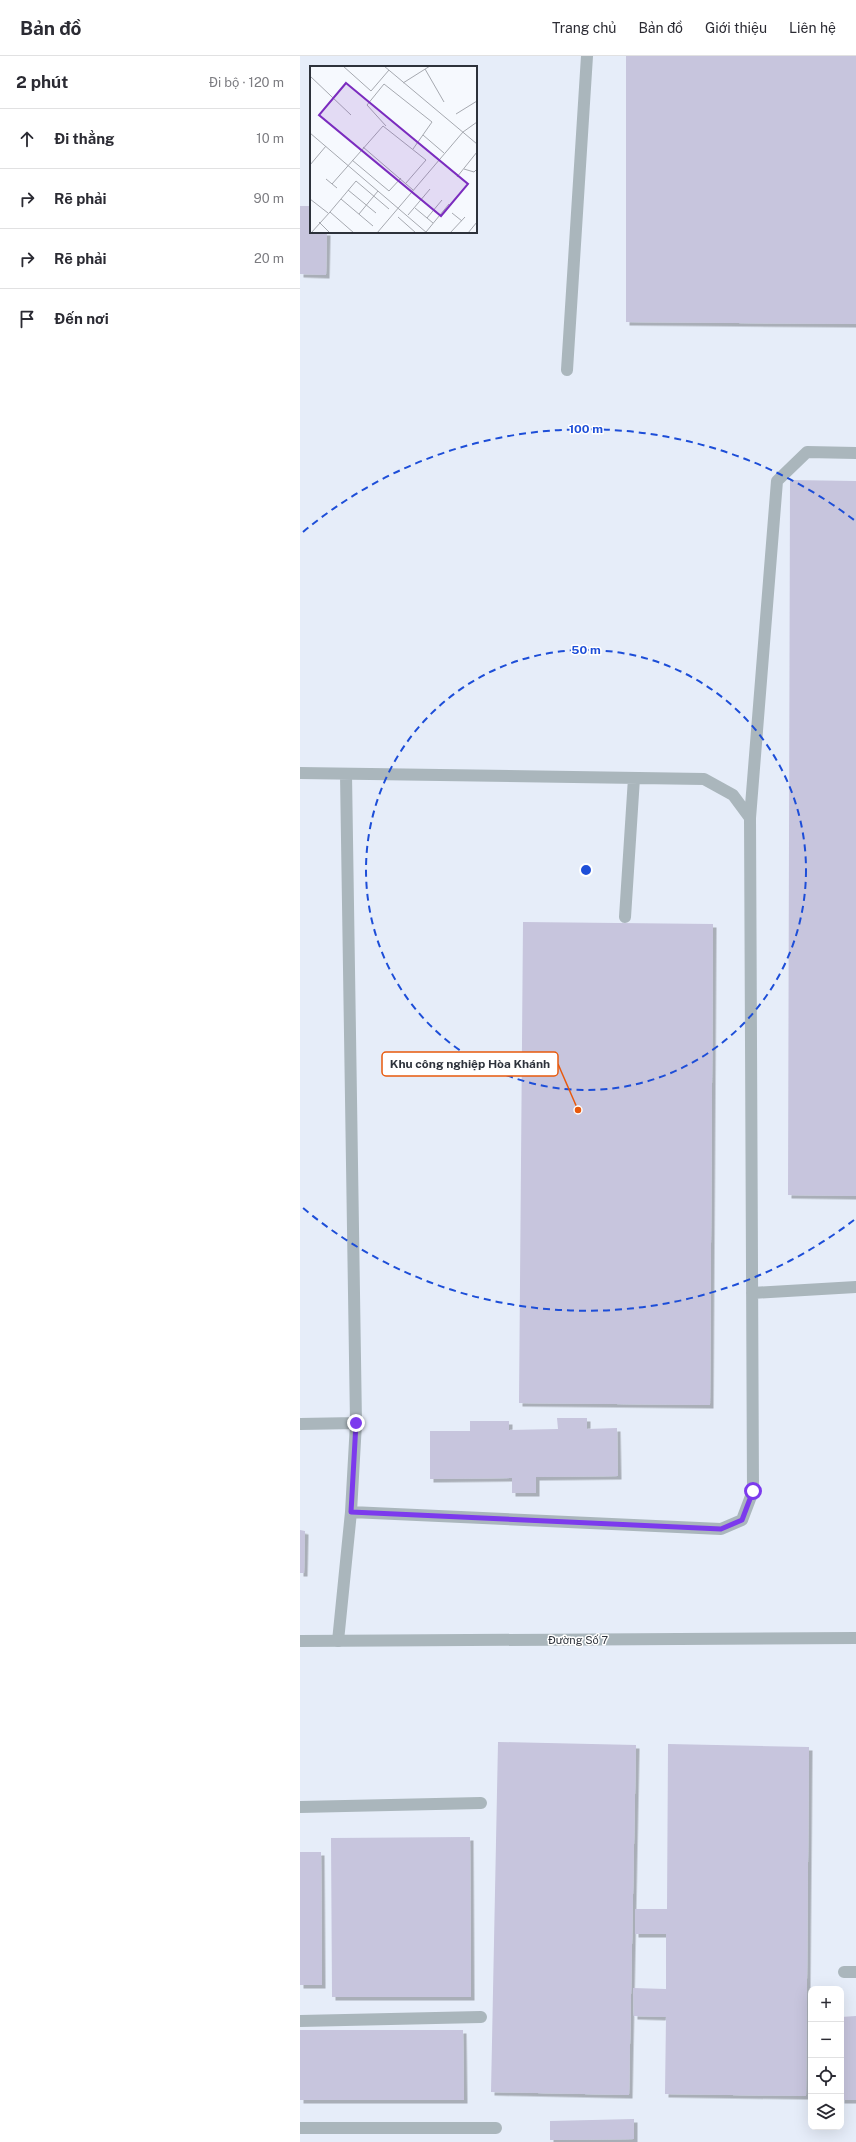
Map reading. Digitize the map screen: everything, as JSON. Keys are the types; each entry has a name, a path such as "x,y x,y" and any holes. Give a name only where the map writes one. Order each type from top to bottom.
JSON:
{"street":[{"path":"567,370 587,56"},
{"path":"351,1512 721,1529 742,1520 753,1491 750,818 777,480 807,452 856,453"},
{"path":"300,773 704,779 733,795 750,818"},
{"path":"338,1641 351,1512 356,1423 346,774"},
{"path":"625,917 634,778"},
{"path":"752,1293 856,1287"},
{"path":"300,1424 356,1423"},
{"name":"Đường Số 7","path":"300,1641 856,1638"},
{"path":"300,1807 481,1803"},
{"path":"300,2021 482,2017"},
{"path":"300,2128 496,2128"}],"shaded area":[{"path":"300,56 856,56 856,2142 300,2142"}],"building":[{"path":"626,56 856,56 856,324 626,322"},
{"path":"300,206 310,206 310,233 327,233 326,275 300,274"},
{"path":"790,480 856,481 856,1196 788,1195"},
{"path":"523,922 713,924 710,1405 519,1403"},
{"path":"557,1418 587,1418 587,1429 617,1428 618,1476 536,1477 536,1493 512,1493 512,1478 430,1479 430,1431 470,1431 470,1421 509,1421 509,1430 558,1429"},
{"path":"300,1530 305,1531 304,1573 300,1573"},
{"path":"498,1742 636,1745 629,2095 491,2092"},
{"path":"668,1744 809,1747 806,2096 665,2094 666,2017 634,2016 633,1988 666,1989 666,1934 635,1934 635,1909 667,1909"},
{"path":"470,1837 471,1997 332,1997 331,1838"},
{"path":"300,1852 321,1852 322,1985 300,1985"},
{"path":"856,2016 856,2100 844,2100 844,2017"},
{"path":"300,2030 463,2030 464,2100 300,2100"},
{"path":"634,2119 634,2139 550,2140 550,2121"}],"place":[{"name":"Khu công nghiệp Hòa Khánh","path":"578,1110"}],"route":[{"path":"356,1423 351,1512 721,1529 742,1520 753,1491"}]}
